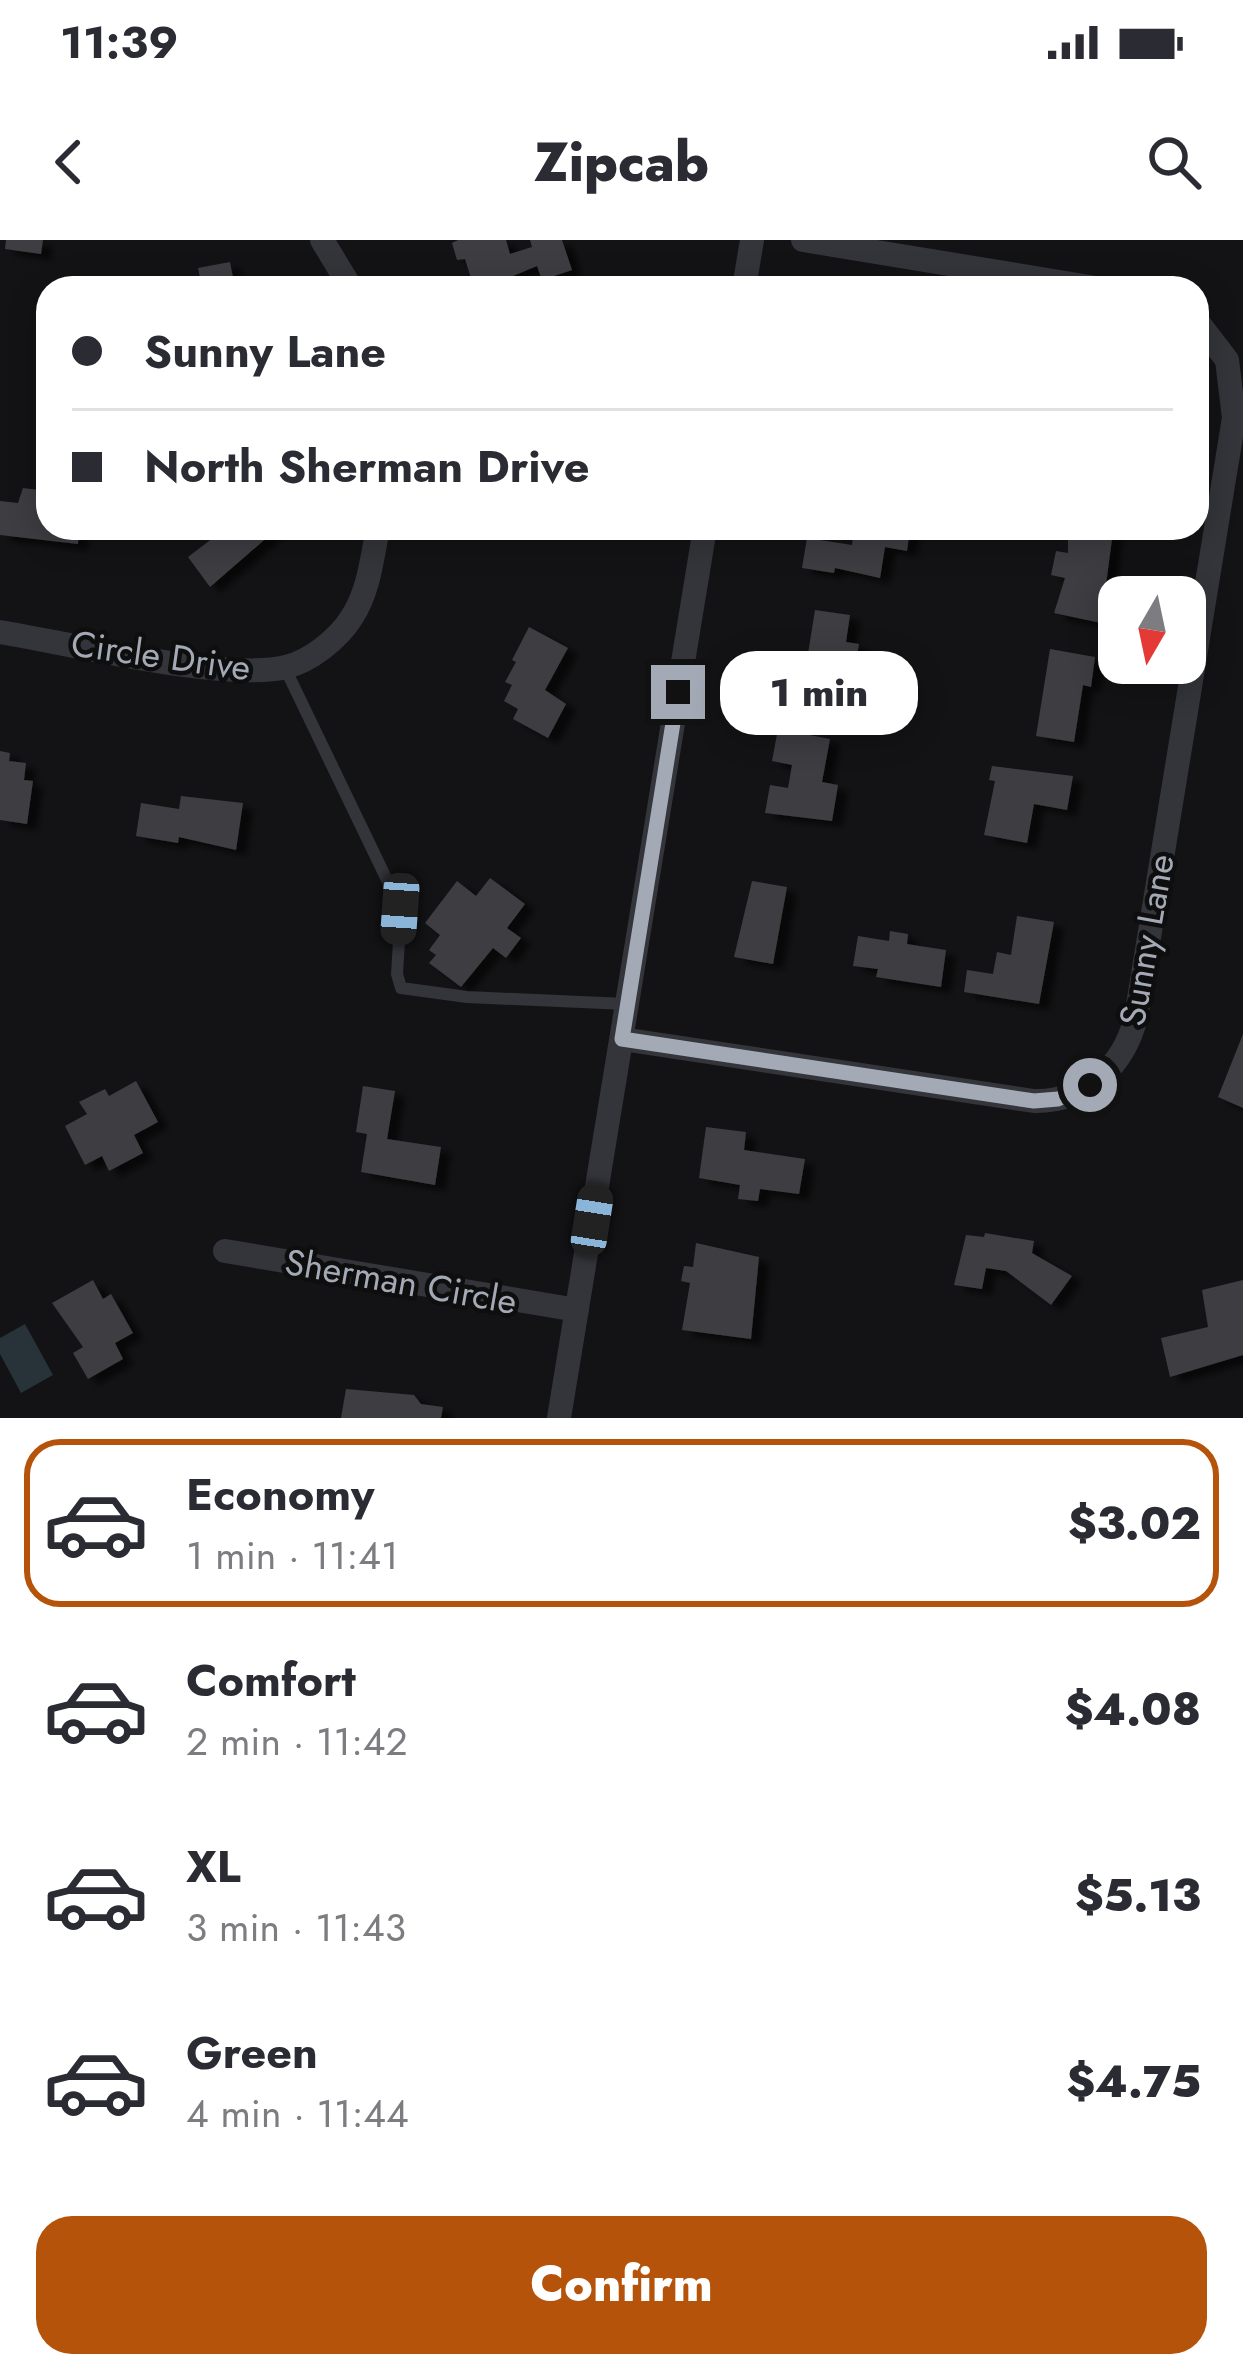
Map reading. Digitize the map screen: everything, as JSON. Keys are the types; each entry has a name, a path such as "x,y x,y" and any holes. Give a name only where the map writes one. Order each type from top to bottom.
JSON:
{"street":[{"path":"322,240 344,276"},
{"path":"746,276 752,240"},
{"path":"803,240 1023,276"},
{"name":"Sunny Lane","path":"622,1039 1034,1101 1080,1092 1117,1061 1136,1017 1235,405 1227,360 1209,337"},
{"name":"Circle Drive","path":"0,632 242,671 286,668 340,633 360,604 375,540"},
{"path":"559,1418 703,540"},
{"name":"Sherman Circle","path":"225,1251 578,1310"}],"lane":[{"path":"286,668 400,909 397,974 401,988 467,997 627,1004"}],"shaded area":[{"path":"25,1324 53,1375 21,1393 0,1354 0,1338"}],"building":[{"path":"6,240 43,240 41,254 5,249"},
{"path":"506,240 510,254 532,247 530,240 562,240 572,270 541,276 537,266 513,276 470,276 465,259 457,260 452,243"},
{"path":"230,262 233,276 200,276 198,268"},
{"path":"23,488 36,490 36,539 0,535 0,501 18,503"},
{"path":"210,540 264,540 210,587 188,557"},
{"path":"807,540 852,545 853,540 908,540 907,551 885,547 880,578 835,568 834,573 802,568"},
{"path":"1068,540 1112,540 1107,576 1098,576 1098,622 1054,613 1065,578 1051,575 1056,551 1068,553"},
{"path":"815,610 850,615 846,642 859,644 855,666 841,664 835,704 784,695 790,658 807,660"},
{"path":"529,627 568,648 545,690 566,704 548,738 513,719 518,709 504,701 512,685 505,682 516,662 512,660"},
{"path":"1050,649 1095,657 1091,687 1083,685 1074,742 1036,736"},
{"path":"778,729 830,739 822,782 838,785 832,821 765,813 770,785 788,788 792,765 772,761"},
{"path":"0,751 10,753 9,761 26,763 24,780 33,781 27,824 0,820"},
{"path":"992,766 1073,776 1067,810 1034,804 1027,843 984,835 995,781 989,780"},
{"path":"181,796 243,803 236,850 179,837 178,843 136,836 141,803 179,809"},
{"path":"490,878 525,904 507,928 521,938 506,958 493,948 461,987 429,963 436,955 429,950 440,935 425,923 457,881 476,896"},
{"path":"752,881 787,887 773,964 734,957"},
{"path":"1017,916 1054,922 1039,1004 964,992 967,970 993,974 997,952 1011,955"},
{"path":"890,931 908,934 907,944 946,950 941,987 876,977 878,969 853,966 858,936 889,941"},
{"path":"1243,1034 1243,1108 1218,1097"},
{"path":"136,1081 158,1122 134,1135 143,1153 109,1171 102,1156 85,1165 65,1126 87,1114 79,1102 105,1089 109,1096"},
{"path":"363,1086 395,1091 387,1139 441,1147 435,1185 361,1172 367,1134 356,1132"},
{"path":"706,1127 746,1132 744,1150 805,1159 799,1194 760,1189 758,1201 738,1199 740,1185 699,1178"},
{"path":"985,1233 1034,1241 1032,1253 1072,1276 1051,1305 1006,1271 986,1268 982,1289 954,1285 966,1235 984,1237"},
{"path":"696,1243 759,1257 751,1339 682,1330 690,1283 681,1281 684,1266 693,1267"},
{"path":"93,1280 103,1299 111,1294 133,1333 115,1343 123,1359 88,1379 73,1353 83,1347 52,1303"},
{"path":"1243,1280 1243,1355 1170,1377 1161,1338 1208,1327 1202,1290"},
{"path":"346,1389 414,1395 421,1404 443,1407 441,1418 341,1418"}],"route":[{"path":"678,692 622,1039 1034,1101 1058,1099 1090,1085"}]}
